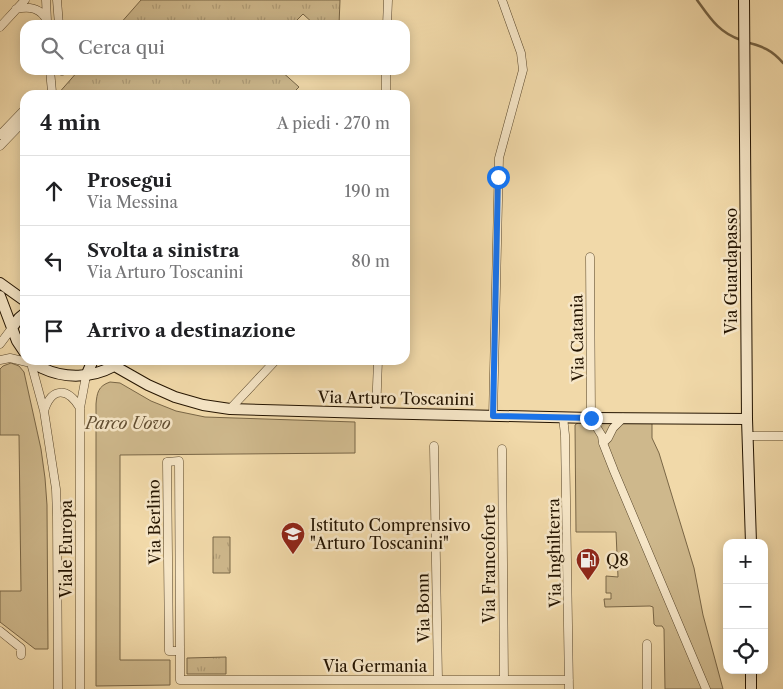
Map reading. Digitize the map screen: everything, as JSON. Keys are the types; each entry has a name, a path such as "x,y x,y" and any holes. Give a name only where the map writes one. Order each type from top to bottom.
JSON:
{"street":[{"path":"0,27 25,0"},
{"path":"46,0 48,20"},
{"path":"57,0 59,20"},
{"path":"387,20 388,0"},
{"path":"493,416 499,158 522,70 521,53 502,0"},
{"name":"Via Guardapasso","path":"744,0 747,436 751,539"},
{"path":"16,9 26,7 38,10 44,14 47,20"},
{"path":"50,75 50,90"},
{"path":"386,75 386,90"},
{"path":"53,90 58,85"},
{"path":"0,135 20,114"},
{"path":"0,146 20,125"},
{"name":"Via Catania","path":"590,257 591,418"},
{"path":"0,283 20,297"},
{"path":"0,296 16,340 20,346"},
{"path":"0,344 20,317"},
{"path":"0,360 10,358 20,360"},
{"name":"Viale Europa","path":"31,365 44,411 57,502 58,689"},
{"path":"38,365 55,373 86,376 101,372 113,365"},
{"path":"86,376 91,365"},
{"name":"Via Arturo Toscanini","path":"120,365 148,385 175,397 203,405 230,409 376,414 747,419"},
{"path":"230,409 271,365"},
{"path":"376,414 378,365"},
{"name":"Viale Europa","path":"80,689 80,408 86,376"},
{"path":"44,411 49,399 53,395 60,393 71,396 80,408"},
{"name":"Via Inghilterra","path":"563,417 566,435 569,689"},
{"path":"591,418 602,436 603,443 706,689"},
{"path":"603,443 613,428 623,418"},
{"path":"747,436 783,436"},
{"name":"Via Bonn","path":"434,446 438,680"},
{"name":"Via Francoforte","path":"502,449 504,680"},
{"name":"Via Berlino","path":"180,651 169,652 167,462 179,462 180,651 180,680"},
{"path":"0,631 21,648 21,655"},
{"path":"647,644 647,689"},
{"path":"751,674 751,689"},
{"name":"Via Germania","path":"180,680 569,680"},
{"path":"374,680 374,689"}],"green space":[{"path":"141,0 340,0 339,20 310,20 303,14 297,20 123,20"},
{"path":"75,75 286,75 299,87 296,90 61,90"},
{"path":"11,363 19,366 24,372 41,449 45,478 47,505 48,649 35,649 0,622 0,591 21,591 19,435 0,435 0,369"},
{"name":"Parco Uovo","path":"110,382 120,383 151,401 176,411 205,417 355,422 355,453 120,455 120,660 170,660 170,685 96,686 96,404 99,390"},
{"path":"579,422 652,423 652,438 659,453 694,568 703,615 723,689 665,689 664,629 662,626 654,624 653,607 605,607 604,599 611,599 611,593 606,593 606,576 618,577 616,532 576,532 575,425"},
{"path":"213,537 230,537 230,573 213,573"},
{"path":"226,657 226,674 187,674 187,658"}],"waterway":[{"path":"697,0 721,29 741,40"},
{"path":"746,42 766,49 783,63"}],"place":[{"name":"Istituto Comprensivo \"Arturo Toscanini\"","path":"293,555"},
{"name":"Q8","path":"588,581"}],"route":[{"path":"498,177 493,416 591,418"}]}
